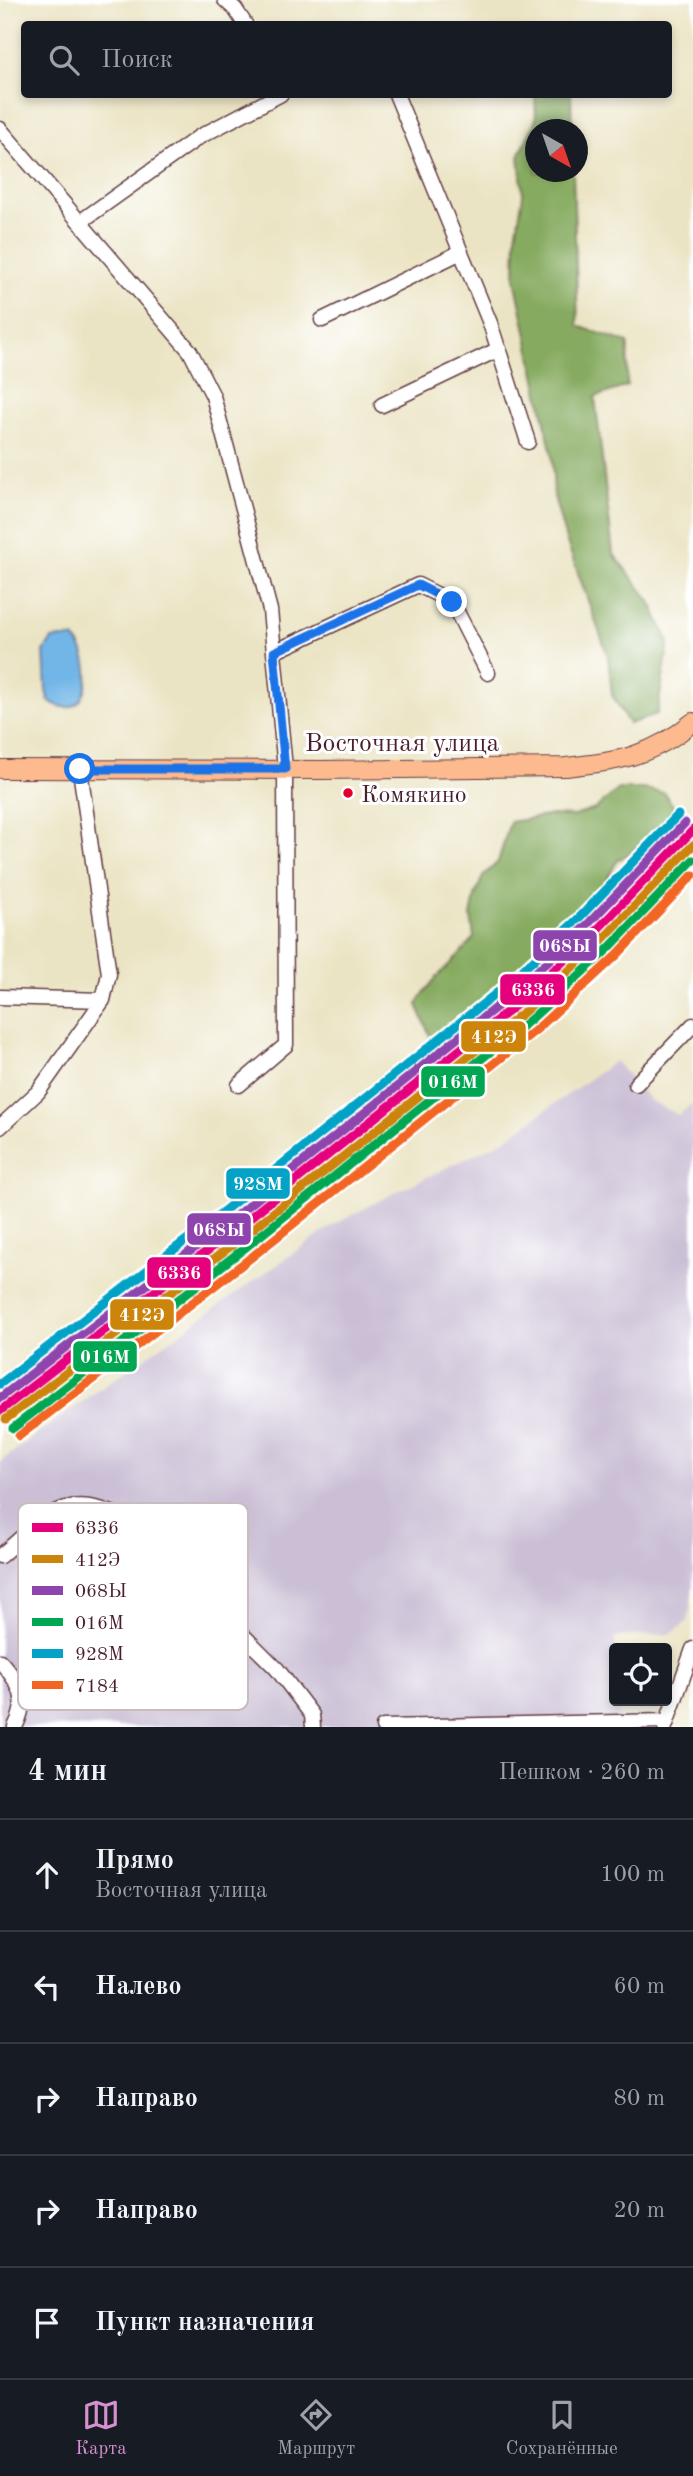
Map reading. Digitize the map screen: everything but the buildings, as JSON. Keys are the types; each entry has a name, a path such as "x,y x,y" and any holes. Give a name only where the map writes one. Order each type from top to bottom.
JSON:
{"main road":[{"name":"Восточная улица","path":"0,769 566,767 629,757 653,750 674,738 693,722"}],"street":[{"path":"225,0 243,21"},
{"path":"80,222 200,137 272,98"},
{"path":"398,98 499,349 528,442"},
{"path":"0,129 190,351 213,396 270,610 285,769 286,1045 239,1084"},
{"path":"322,320 461,252"},
{"path":"382,405 499,349"},
{"path":"274,652 418,585 452,602 488,674"},
{"path":"0,1127 38,1092 103,1000 109,974 80,769"},
{"path":"0,998 103,1000"},
{"path":"636,1084 693,1025"},
{"path":"0,1556 18,1541"},
{"path":"248,1640 277,1669 312,1715 313,1727"},
{"path":"383,1727 666,1724 690,1668 693,1649"},
{"path":"0,1661 18,1681"},
{"path":"15,1727 22,1710"}],"shaded area":[{"path":"615,1061 651,1101 678,1115 693,1103 693,1585 688,1621 671,1634 615,1637 615,1643 609,1643 609,1706 618,1706 619,1727 0,1727 0,1462 332,1226 501,1142"}],"green space":[{"path":"535,98 571,98 572,119 536,119"},
{"path":"525,143 525,182 573,182 578,326 628,343 627,386 595,397 613,553 650,601 669,643 657,714 629,724 612,695 608,656 565,537 554,496 552,455 515,279 516,236 523,195 519,156"},
{"path":"619,789 644,789 664,793 676,810 667,829 617,861 597,898 582,912 574,932 507,978 496,996 452,1038 432,1041 417,1004 474,938 471,916 475,896 483,876 498,862 510,822 552,815 574,816 595,809"}],"water":[{"path":"74,638 86,661 86,688 74,706 63,707 49,701 44,651 52,639"}],"transit line":[{"name":"928М","path":"0,1384 220,1214 503,988 579,918 678,815"},
{"name":"068Ы","path":"0,1398 227,1223 510,996 587,925 685,823"},
{"name":"6336","path":"0,1411 233,1231 517,1004 594,933 693,830"},
{"name":"412Э","path":"6,1419 240,1239 524,1012 602,940 693,845"},
{"name":"016М","path":"13,1428 246,1247 530,1020 609,948 693,860"},
{"name":"7184","path":"19,1436 253,1256 537,1029 617,955 693,875"}],"place":[{"name":"Комякино","path":"348,793"}],"route":[{"path":"80,769 285,769 274,652 418,585 452,602"}]}
